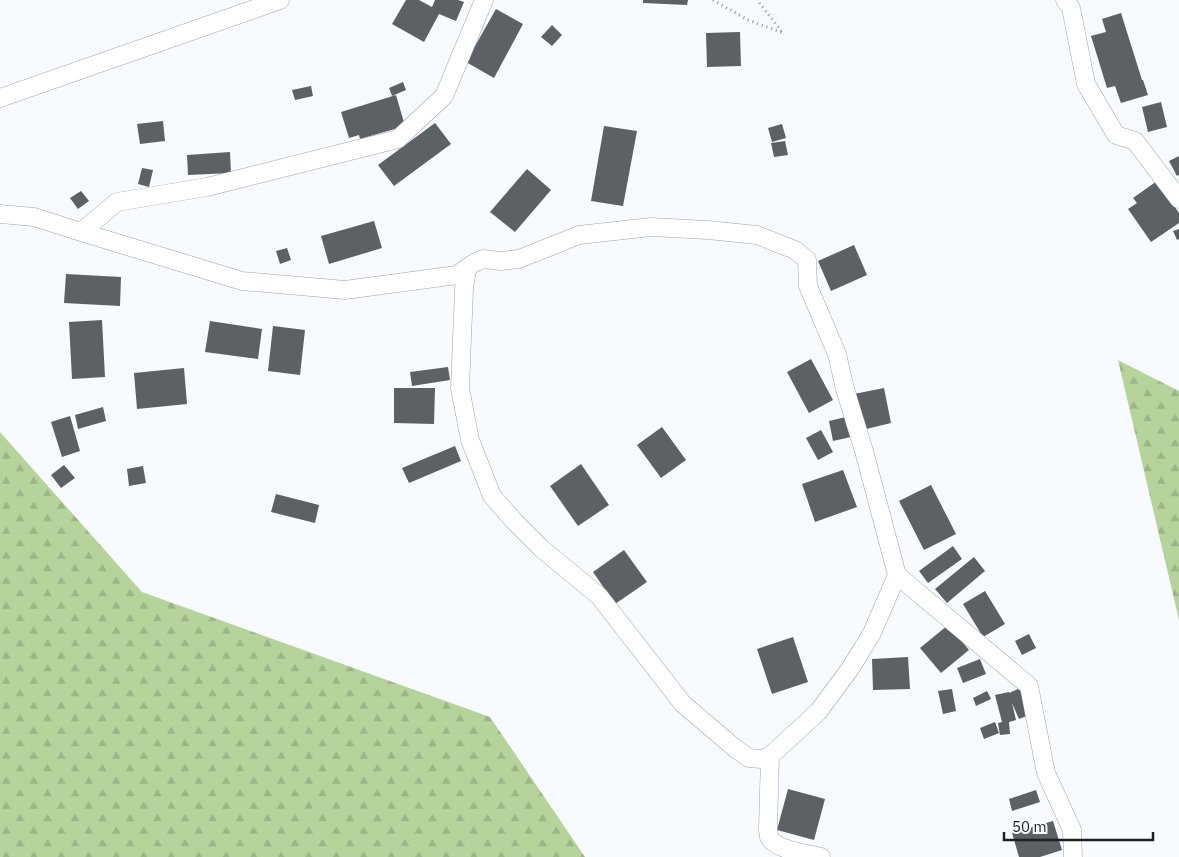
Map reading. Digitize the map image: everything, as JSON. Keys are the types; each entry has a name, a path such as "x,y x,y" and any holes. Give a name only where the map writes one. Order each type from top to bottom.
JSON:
{"street":[{"path":"0,98 280,0"},
{"path":"81,232 117,202 207,187 398,139 444,96 484,0"},
{"path":"1065,0 1071,8 1086,84 1116,135 1135,141 1179,198"},
{"path":"0,214 34,217 242,281 345,290 444,278 457,275 483,259 501,261 520,260 579,235 651,226 757,235 795,250 807,260 808,286 837,354 897,575 1029,686 1046,773 1072,830 1073,857"},
{"path":"467,269 464,289 460,388 470,440 492,496 541,548 599,596 683,704 736,749 749,758 761,759 770,756 818,712 850,669 872,632 897,575"},
{"path":"770,756 769,837 773,842 785,848 821,857"}],"path":[{"path":"713,0 748,20 783,33 757,0"}],"green space":[{"path":"1118,360 1179,391 1179,620"},
{"path":"0,432 142,592 490,717 585,857 0,857"}],"building":[{"path":"406,0 419,0 432,7 435,0 458,0 464,2 456,21 439,14 424,42 392,24"},
{"path":"643,0 688,0 687,5 643,3"},
{"path":"496,9 523,24 494,78 466,62"},
{"path":"1121,13 1148,95 1121,103 1115,86 1107,88 1091,36 1106,32 1102,19"},
{"path":"552,25 562,35 552,46 541,37"},
{"path":"740,32 741,66 707,67 706,33"},
{"path":"403,82 406,90 392,96 389,88"},
{"path":"311,86 313,96 295,100 292,90"},
{"path":"396,95 405,126 360,139 359,135 349,138 341,112"},
{"path":"1161,102 1167,127 1148,132 1142,107"},
{"path":"163,121 165,141 140,144 137,124"},
{"path":"435,123 451,144 394,186 378,165"},
{"path":"782,124 786,138 772,142 768,128"},
{"path":"604,126 637,131 623,206 591,201"},
{"path":"785,141 788,155 774,157 771,143"},
{"path":"230,152 231,173 188,175 187,155"},
{"path":"1179,156 1179,175 1177,176 1169,161"},
{"path":"142,168 153,170 149,187 138,184"},
{"path":"527,169 551,190 515,232 490,212"},
{"path":"1157,181 1179,213 1179,223 1151,242 1128,209 1137,203 1133,198"},
{"path":"81,191 89,201 78,209 70,198"},
{"path":"374,221 382,248 329,264 321,236"},
{"path":"1179,229 1179,239 1177,240 1173,231"},
{"path":"854,245 867,275 831,291 818,261"},
{"path":"287,248 291,260 280,264 276,251"},
{"path":"66,274 121,277 120,306 64,303"},
{"path":"102,320 105,377 72,379 69,322"},
{"path":"210,321 262,329 258,359 205,352"},
{"path":"273,326 305,330 300,375 268,371"},
{"path":"811,359 833,400 809,413 787,372"},
{"path":"448,367 450,380 412,386 410,372"},
{"path":"184,368 187,404 137,409 134,373"},
{"path":"394,388 435,388 434,424 394,423"},
{"path":"884,388 891,423 862,430 854,394"},
{"path":"103,407 106,421 78,429 75,415"},
{"path":"70,416 80,451 62,457 51,422"},
{"path":"846,417 851,437 833,441 829,421"},
{"path":"662,427 686,460 661,478 637,445"},
{"path":"821,430 833,452 818,460 806,438"},
{"path":"455,446 461,461 409,483 402,468"},
{"path":"581,464 609,505 578,526 550,486"},
{"path":"64,465 75,478 61,488 51,475"},
{"path":"143,466 146,483 129,486 127,469"},
{"path":"843,470 857,507 815,522 802,484"},
{"path":"931,485 956,534 924,550 899,501"},
{"path":"276,494 319,505 315,523 271,512"},
{"path":"953,546 962,559 928,583 919,571"},
{"path":"624,550 647,582 615,604 593,572"},
{"path":"974,557 985,571 947,603 935,589"},
{"path":"985,591 1005,624 983,637 963,604"},
{"path":"948,625 969,650 941,673 920,648"},
{"path":"1029,634 1036,648 1022,655 1015,641"},
{"path":"793,637 808,682 772,694 757,649"},
{"path":"908,657 910,689 873,690 872,659"},
{"path":"980,659 986,674 963,683 957,668"},
{"path":"1020,688 1032,714 1019,719 1012,703 1016,720 1009,722 1010,734 1000,735 998,723 1002,722 995,695 1009,693"},
{"path":"952,689 956,711 943,714 938,691"},
{"path":"987,691 991,699 976,706 973,698"},
{"path":"995,722 999,733 984,739 980,728"},
{"path":"788,789 825,799 814,840 777,830"},
{"path":"1036,790 1040,802 1012,811 1009,799"},
{"path":"1053,821 1062,850 1040,857 1019,857 1012,833"}]}
